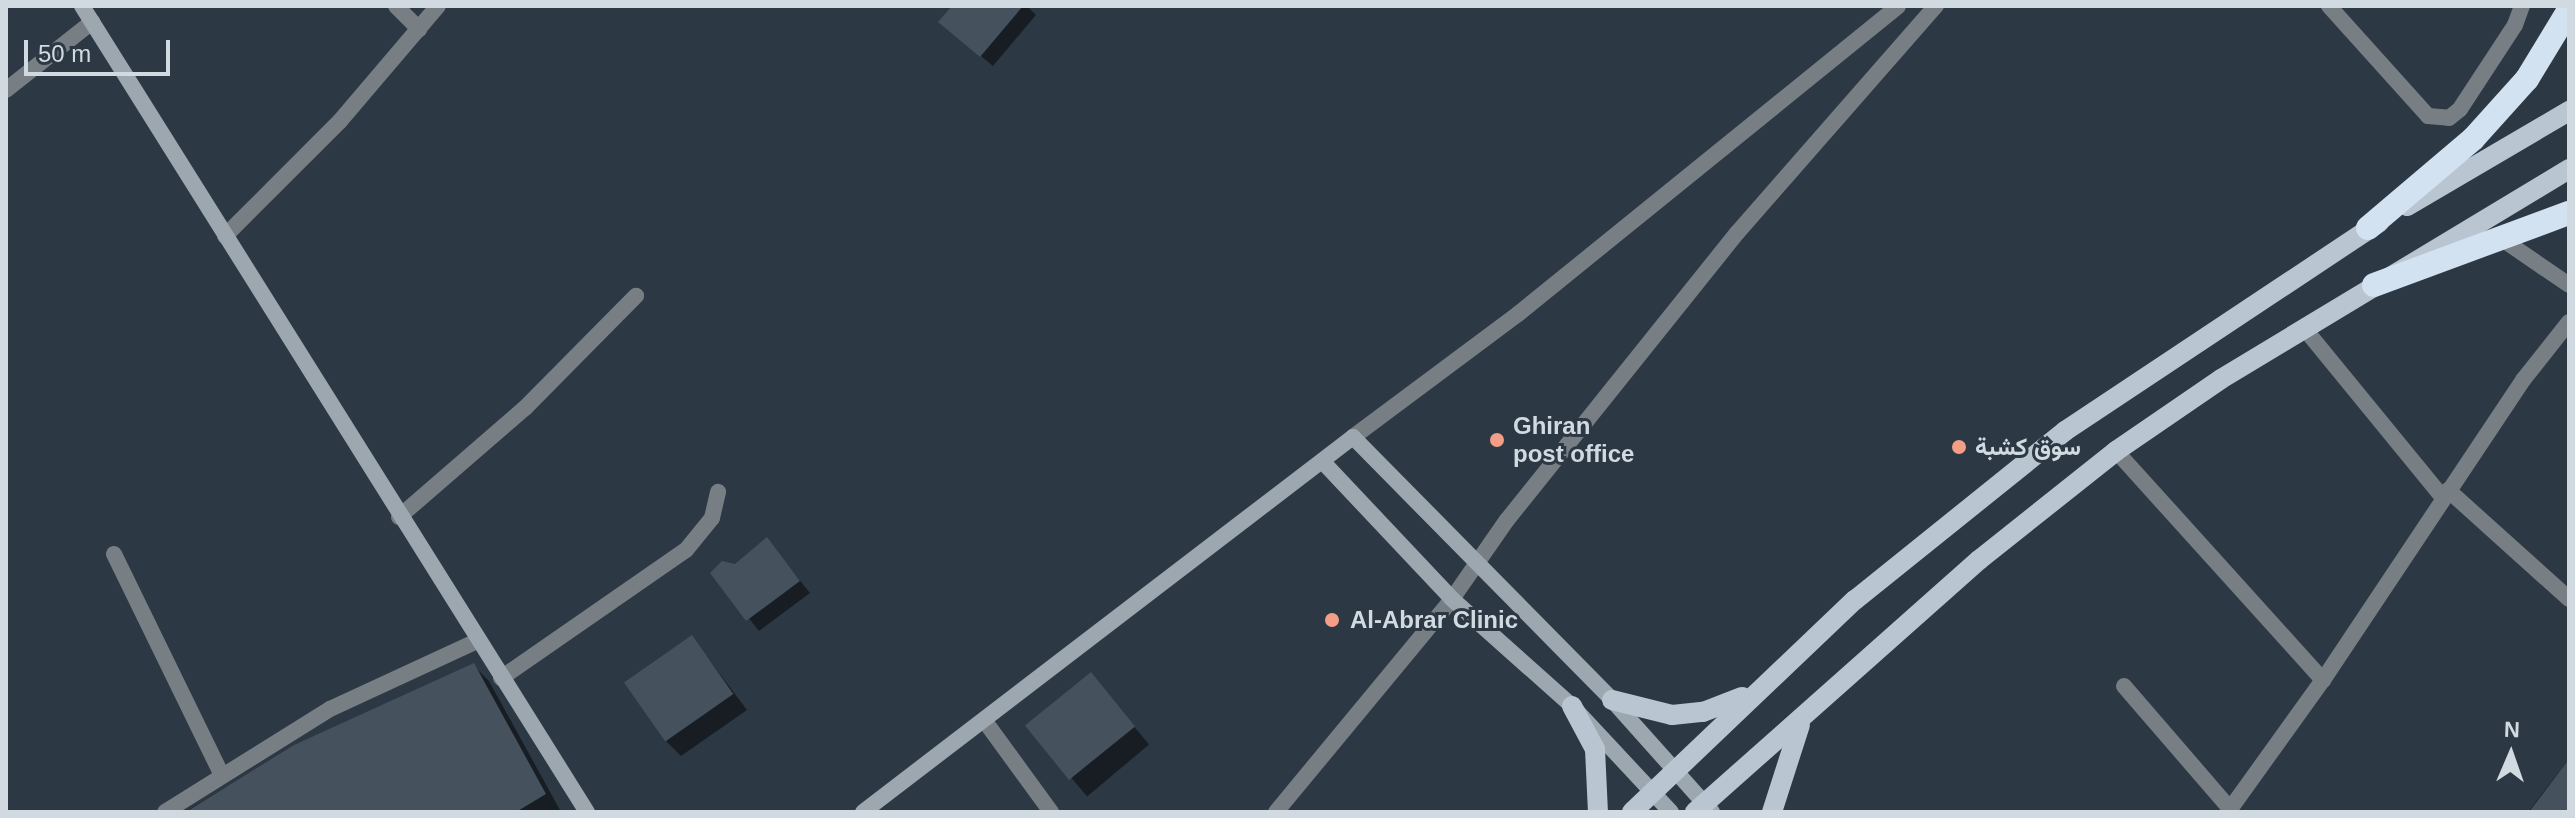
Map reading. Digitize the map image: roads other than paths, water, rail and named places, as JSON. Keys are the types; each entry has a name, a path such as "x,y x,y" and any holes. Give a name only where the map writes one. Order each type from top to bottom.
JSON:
{"highway":[{"path":"2368,228 2473,139 2527,79 2569,10"},
{"path":"2374,285 2569,213"}],"main road":[{"path":"1632,812 1759,687 1855,600 2065,431 2368,228 2569,111"},
{"path":"1704,809 1979,560 2116,451 2304,328 2569,169"},
{"path":"1612,700 1672,715 1703,712 1759,687"},
{"path":"1572,706 1595,749 1598,812"},
{"path":"1772,812 1801,721"}],"street":[{"path":"82,6 399,517 587,812"},
{"path":"396,6 419,29"},
{"path":"225,236 340,121 438,6"},
{"path":"863,812 1518,314 1898,6"},
{"path":"1276,812 1452,599 1479,565 1507,520 1737,233 1936,6"},
{"path":"2329,6 2428,116 2449,118 2476,85 2522,6"},
{"path":"6,90 92,22"},
{"path":"2499,237 2569,285"},
{"path":"399,517 525,408 636,296"},
{"path":"2124,686 2229,810 2323,680 2446,494 2569,322"},
{"path":"2304,328 2446,494 2569,599"},
{"path":"1353,437 1612,700 1704,809"},
{"path":"2116,451 2323,680"},
{"path":"1323,462 1452,599 1572,706 1671,812"},
{"path":"501,678 686,550 712,518 718,492"},
{"path":"114,554 221,773"},
{"path":"165,812 221,773 330,709 477,641"},
{"path":"984,720 1051,812"}],"place":[{"name":"Ghiran post office","path":"1497,440"},
{"name":"سوق كشبة","path":"1959,447"},
{"name":"Al-Abrar Clinic","path":"1332,620"}]}
